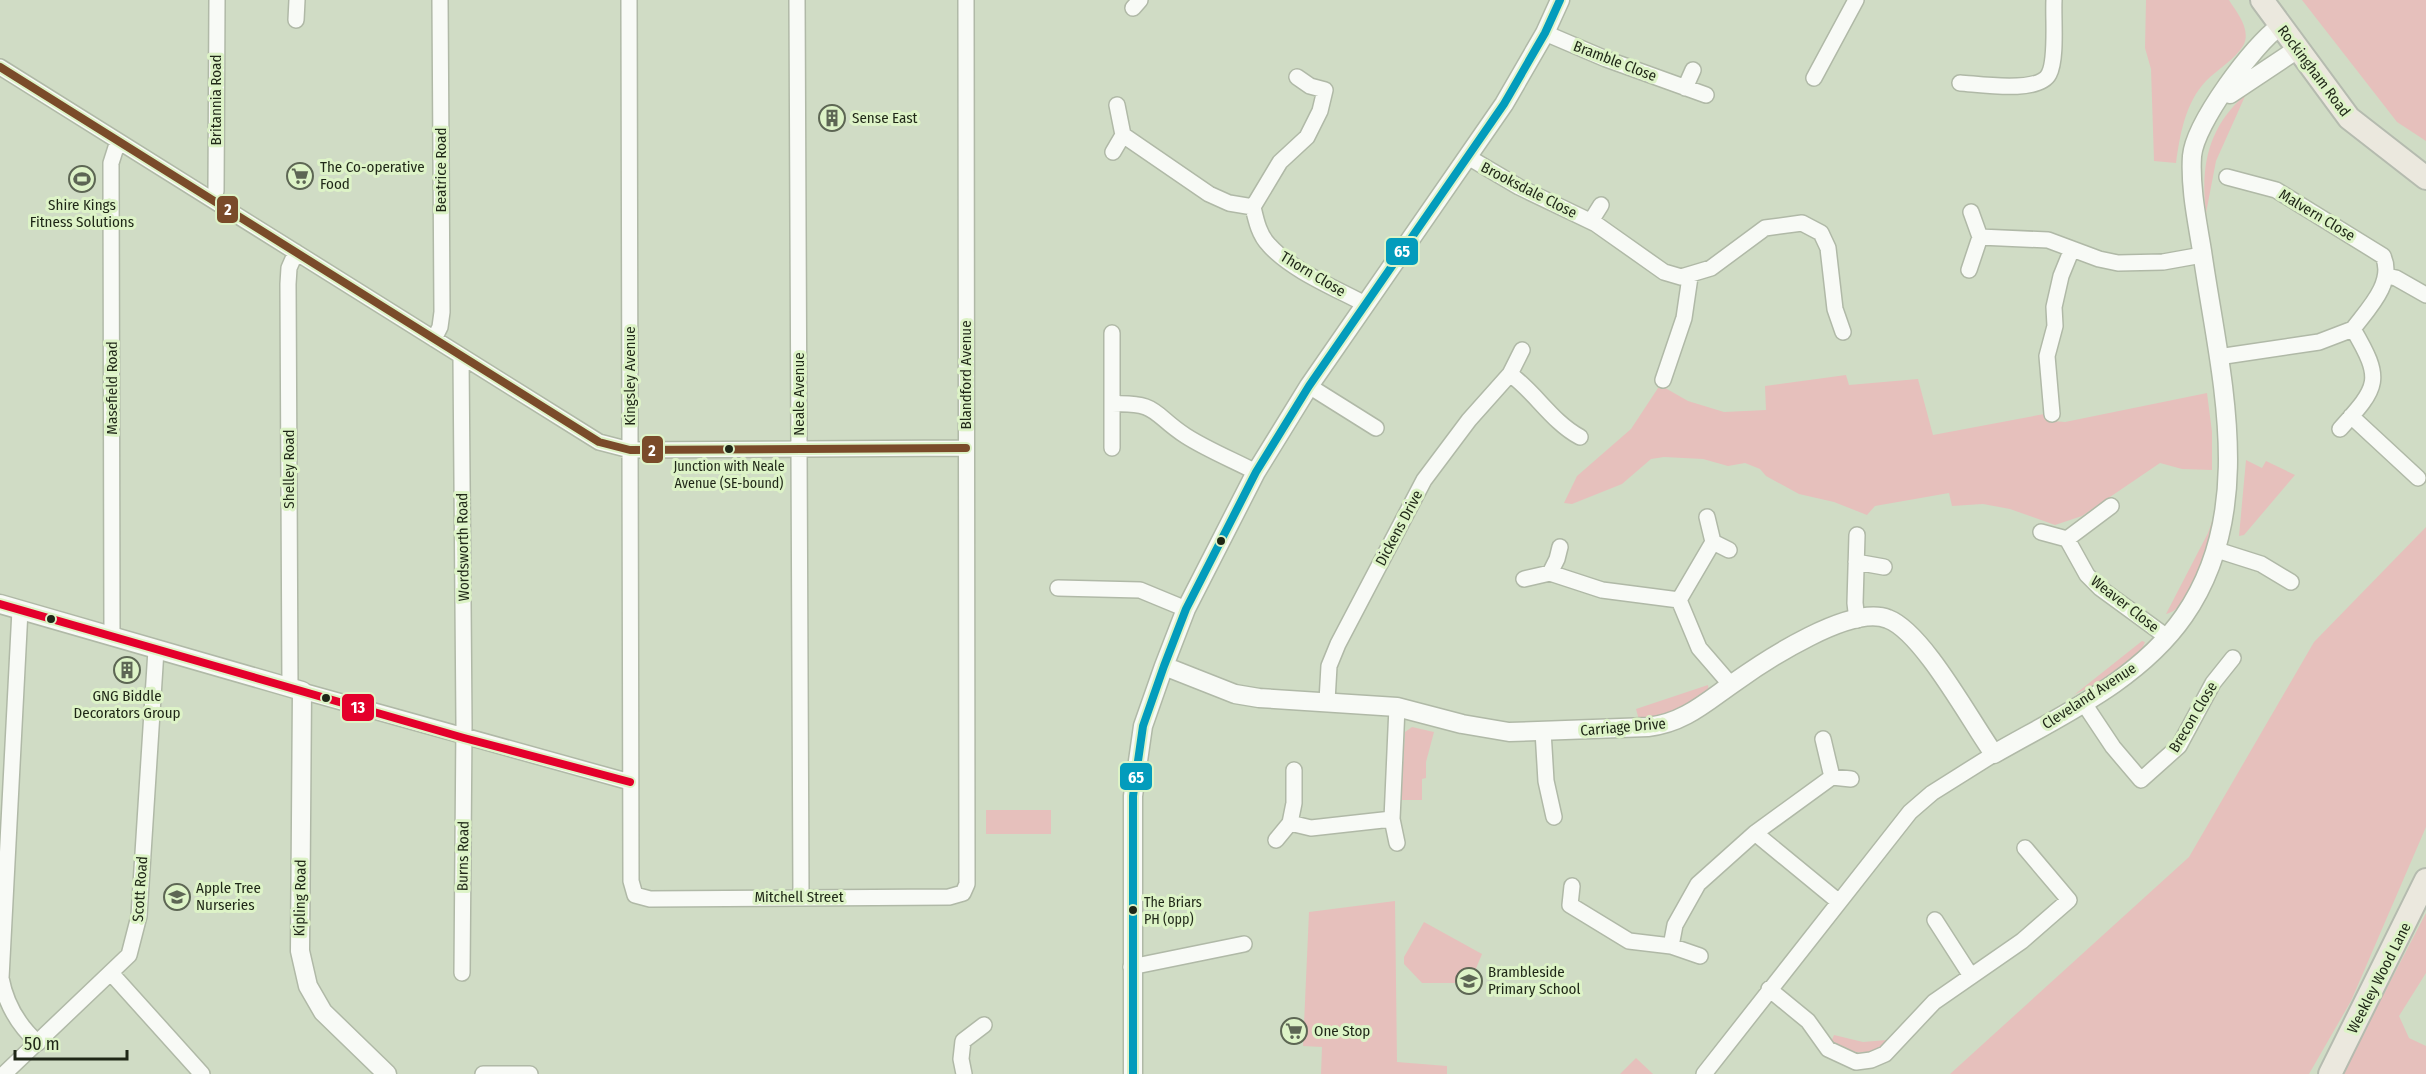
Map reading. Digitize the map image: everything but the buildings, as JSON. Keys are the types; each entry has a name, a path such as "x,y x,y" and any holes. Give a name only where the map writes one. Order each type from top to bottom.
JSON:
{"main road":[{"name":"Rockingham Road","path":"2262,0 2296,50 2349,118 2426,178"},
{"name":"Rockingham Road","path":"2399,159 2426,166"},
{"name":"Weekley Wood Lane","path":"2330,1074 2426,880"}],"street":[{"name":"Britannia Road","path":"211,199 216,190 217,0"},
{"path":"296,21 297,0"},
{"name":"Beatrice Road","path":"434,339 440,327 442,312 440,0"},
{"name":"Kingsley Avenue","path":"629,0 630,881 635,895"},
{"name":"Neale Avenue","path":"797,0 801,896"},
{"name":"Blandford Avenue","path":"963,893 969,873 966,0"},
{"path":"1133,1074 1131,967 1136,767 1143,726 1186,609 1256,472 1309,386 1468,158 1513,89 1545,33 1560,0"},
{"path":"1814,78 1856,0"},
{"path":"1960,82 2020,86 2043,82 2049,75 2051,64 2054,0"},
{"name":"Cleveland Avenue","path":"1704,1074 1910,812 1932,793 2127,674 2167,637 2195,598 2217,550 2225,519 2229,459 2193,193 2192,154 2208,114 2266,38 2280,26"},
{"name":"Bramble Close","path":"1545,33 1606,59 1706,95"},
{"name":"Cleveland Avenue","path":"2216,103 2296,50"},
{"path":"0,67 599,441 630,450 966,448"},
{"path":"1685,88 1693,70"},
{"path":"1123,135 1209,194 1229,203 1253,207 1280,162 1307,137 1331,90 1310,86 1296,77"},
{"path":"1113,152 1123,135 1117,105"},
{"name":"Masefield Road","path":"112,637 111,164 118,141"},
{"name":"Brooksdale Close","path":"1468,158 1519,187 1591,221 1664,272 1690,277"},
{"name":"Malvern Close","path":"2227,177 2276,190 2325,222 2365,243 2383,256 2388,270 2387,276"},
{"name":"Brooksdale Close","path":"1591,221 1600,205"},
{"name":"Thorn Close","path":"1253,207 1258,227 1268,244 1285,260 1365,304"},
{"path":"1969,270 1980,237 1971,212"},
{"path":"1663,380 1684,318 1690,277 1711,268 1765,228 1802,223 1821,233 1828,248 1835,309 1843,332"},
{"path":"1980,237 2048,240 2099,259 2126,264 2163,262 2202,255"},
{"path":"2052,414 2047,356 2055,326 2054,307 2061,276 2072,249"},
{"name":"Shelley Road","path":"296,252 290,265 288,284 296,689"},
{"path":"2217,357 2319,342 2352,329 2372,303 2387,276 2396,278 2426,295"},
{"path":"2340,429 2369,394 2374,369 2352,329"},
{"path":"1112,333 1112,448"},
{"name":"Dickens Drive","path":"1327,701 1329,666 1338,644 1424,480 1469,420 1510,374 1522,350"},
{"name":"Wordsworth Road","path":"461,356 464,738"},
{"path":"1510,374 1531,390 1562,425 1580,437"},
{"path":"1309,386 1376,428"},
{"path":"1112,404 1146,406 1162,415 1186,436 1256,472"},
{"path":"2351,416 2418,478"},
{"path":"2041,532 2067,539 2111,506"},
{"path":"1679,600 1713,542 1707,517"},
{"path":"1857,535 1857,620"},
{"name":"Weaver Close","path":"2067,539 2087,575 2094,582 2167,637"},
{"path":"1713,542 1729,550"},
{"path":"1550,573 1560,547"},
{"path":"2217,550 2261,564 2290,582"},
{"path":"1856,562 1884,567"},
{"path":"1524,579 1550,573 1602,590 1679,600"},
{"path":"1058,588 1140,590 1186,609"},
{"path":"1679,600 1699,648 1731,684"},
{"path":"0,604 464,738 630,782"},
{"path":"20,610 1,978 4,995 14,1016 38,1043"},
{"name":"Carriage Drive","path":"1164,666 1235,694 1259,698 1396,707 1470,726 1509,732 1666,725 1702,707 1731,684 1790,645 1857,620 1887,618 1916,640 1995,754"},
{"name":"Scott Road","path":"4,1074 129,955 139,916 156,650"},
{"name":"Brecon Close","path":"2083,702 2113,747 2141,780 2179,746 2213,683 2234,658"},
{"name":"Kipling Road","path":"296,689 302,960 308,986 323,1012 387,1074"},
{"path":"1396,707 1392,819 1397,843"},
{"path":"1543,731 1546,781 1554,817"},
{"name":"Burns Road","path":"462,974 464,738"},
{"path":"1823,739 1832,777"},
{"path":"1276,840 1290,823 1294,803 1294,770"},
{"path":"1671,946 1675,924 1698,884 1755,833 1832,777 1851,779"},
{"path":"1290,823 1311,828 1392,819"},
{"path":"1755,833 1839,902"},
{"path":"1770,989 1808,1020 1828,1049 1856,1062 1885,1054 1934,1002 2022,941 2069,900 2025,848"},
{"path":"1572,886 1570,905 1629,941 1671,946 1700,956"},
{"name":"Mitchell Street","path":"635,895 650,899 801,896 949,897 963,893"},
{"path":"1935,920 1971,976"},
{"path":"1131,967 1244,944"},
{"path":"111,973 202,1074"},
{"path":"964,1074 961,1059 963,1041 984,1025"},
{"path":"483,1074 530,1074"}],"shaded area":[{"path":"2146,0 2229,0 2245,28 2245,40 2240,51 2206,81 2193,99 2182,131 2176,163 2154,161 2151,69 2145,48"},
{"path":"2302,0 2426,0 2426,141 2397,122"},
{"path":"2246,94 2216,161 2206,213 2204,195 2206,163 2210,148 2223,119"},
{"path":"1846,375 1849,385 1918,379 1933,435 2044,414 2052,421 2065,422 2207,393 2212,432 2212,470 2182,469 2160,463 2082,516 2055,525 2010,509 1983,504 1952,506 1949,493 1875,506 1867,515 1834,502 1799,494 1766,476 1760,469 1745,463 1728,466 1703,459 1664,457 1651,459 1622,484 1572,504 1564,503 1577,476 1631,429 1660,385 1688,401 1724,412 1766,410 1765,386"},
{"path":"2246,460 2262,468 2266,461 2295,475 2244,535 2239,536"},
{"path":"2220,498 2208,545 2195,582 2187,597 2177,608 2166,614 2208,533"},
{"path":"2426,527 2426,827 2351,1001 2309,1074 1950,1074 2189,857 2314,642"},
{"path":"2142,641 2145,642 2141,650 2125,666 2074,695"},
{"path":"1708,685 1709,692 1683,712 1639,720 1636,709"},
{"path":"1412,727 1434,732 1426,762 1426,778 1422,779 1422,800 1401,800 1405,732"},
{"path":"986,810 1051,810 1051,834 986,834"},
{"path":"1395,901 1397,1062 1447,1066 1447,1074 1321,1074 1322,1047 1303,1046 1309,912"},
{"path":"2426,913 2426,973 2399,1016 2409,1038 2426,1046 2426,1074 2342,1074"},
{"path":"1424,922 1482,954 1470,983 1422,983 1404,964 1404,957"},
{"path":"1834,1035 1863,1042 1887,1040 1874,1051 1860,1053 1831,1042"},
{"path":"1636,1058 1653,1074 1620,1074"}],"transit line":[{"name":"65","path":"1133,1074 1133,796 1143,726 1186,609 1256,472 1309,386 1504,104 1545,33 1560,0"},
{"name":"2","path":"0,67 599,442 630,450 966,448"},
{"name":"13","path":"0,604 464,738 630,782"}],"place":[{"name":"Sense East","path":"832,118"},
{"name":"The Co-operative Food","path":"300,176"},
{"name":"Shire Kings Fitness Solutions","path":"82,179"},
{"name":"Junction with Neale Avenue (SE-bound)","path":"729,449"},
{"name":"GNG Biddle Decorators Group","path":"127,670"},
{"name":"Apple Tree Nurseries","path":"177,897"},
{"name":"The Briars PH (opp)","path":"1133,910"},
{"name":"Brambleside Primary School","path":"1469,981"},
{"name":"One Stop","path":"1294,1031"}]}
